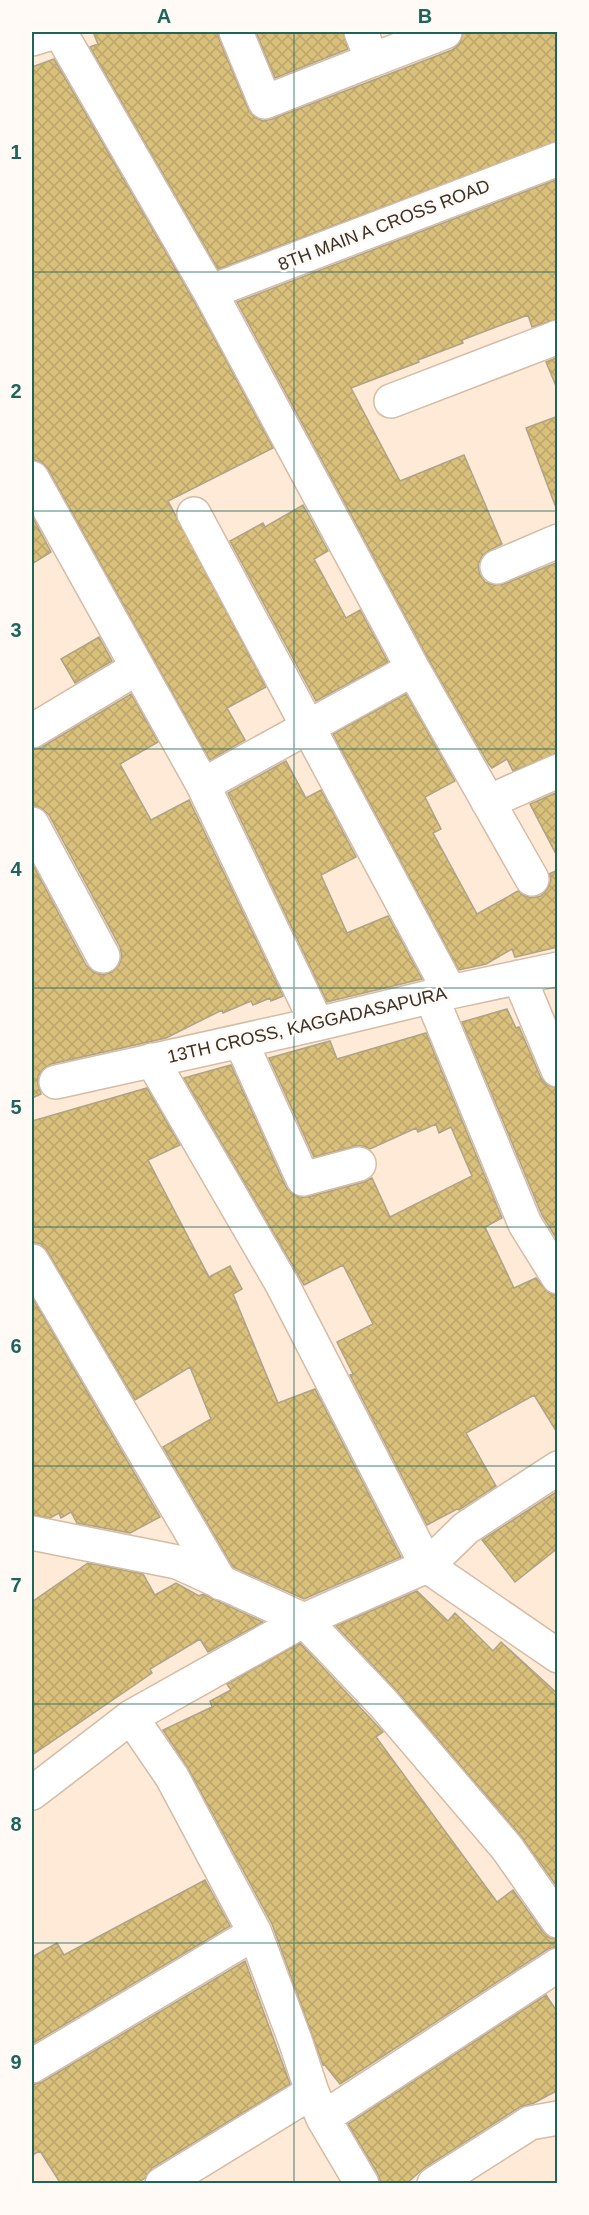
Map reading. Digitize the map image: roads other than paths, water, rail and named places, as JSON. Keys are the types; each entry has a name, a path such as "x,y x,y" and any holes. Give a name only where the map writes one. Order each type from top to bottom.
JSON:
{"street":[{"path":"32,39 55,32"},
{"path":"60,32 210,292 413,669 532,879"},
{"path":"236,32 265,102 366,46 445,32"},
{"name":"8TH MAIN A CROSS ROAD","path":"210,292 558,159"},
{"path":"391,401 558,337"},
{"path":"32,478 203,785 317,1024"},
{"path":"194,514 308,729 440,994 525,1224 558,1276"},
{"path":"497,567 558,541"},
{"path":"32,731 137,668"},
{"path":"203,785 413,669"},
{"path":"488,802 558,771"},
{"path":"32,824 103,956"},
{"name":"13TH CROSS, KAGGADASAPURA","path":"56,1082 558,969"},
{"path":"519,977 558,1071"},
{"path":"241,1042 303,1179 359,1164"},
{"path":"152,1060 282,1284 427,1566 558,1656"},
{"path":"32,1261 221,1583"},
{"path":"32,1793 131,1718 304,1620 427,1566 466,1528 558,1468"},
{"path":"32,1533 177,1562 304,1620 383,1703 507,1848 558,1921"},
{"path":"131,1718 171,1777 255,1933 317,2105 362,2184"},
{"path":"32,2066 255,1933"},
{"path":"162,2184 317,2105 558,1965"},
{"path":"434,2184 530,2123 558,2118"}]}
